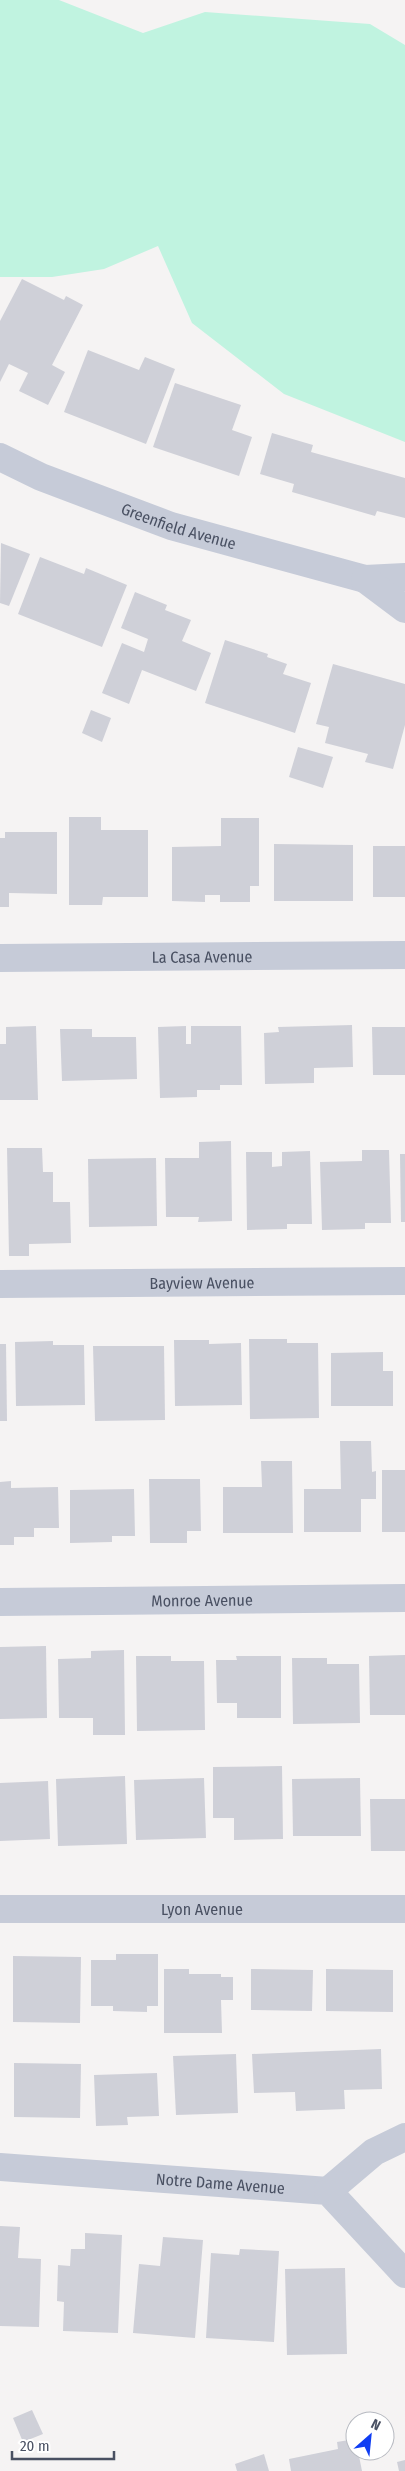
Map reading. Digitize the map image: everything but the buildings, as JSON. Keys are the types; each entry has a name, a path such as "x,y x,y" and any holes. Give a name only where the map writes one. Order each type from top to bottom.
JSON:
{"street":[{"name":"Greenfield Avenue","path":"0,458 41,477 170,526 364,579 405,577"},
{"name":"Greenfield Avenue","path":"364,579 405,609"},
{"name":"La Casa Avenue","path":"0,958 405,955"},
{"name":"Bayview Avenue","path":"0,1284 405,1281"},
{"name":"Monroe Avenue","path":"0,1602 405,1598"},
{"name":"Lyon Avenue","path":"0,1909 405,1909"},
{"path":"405,2138 374,2152 328,2191 405,2274"},
{"name":"Notre Dame Avenue","path":"0,2167 328,2191"}],"green space":[{"path":"0,0 59,0 143,33 205,12 370,24 405,45 405,442 284,394 192,323 158,246 104,269 52,277 0,277"}]}
